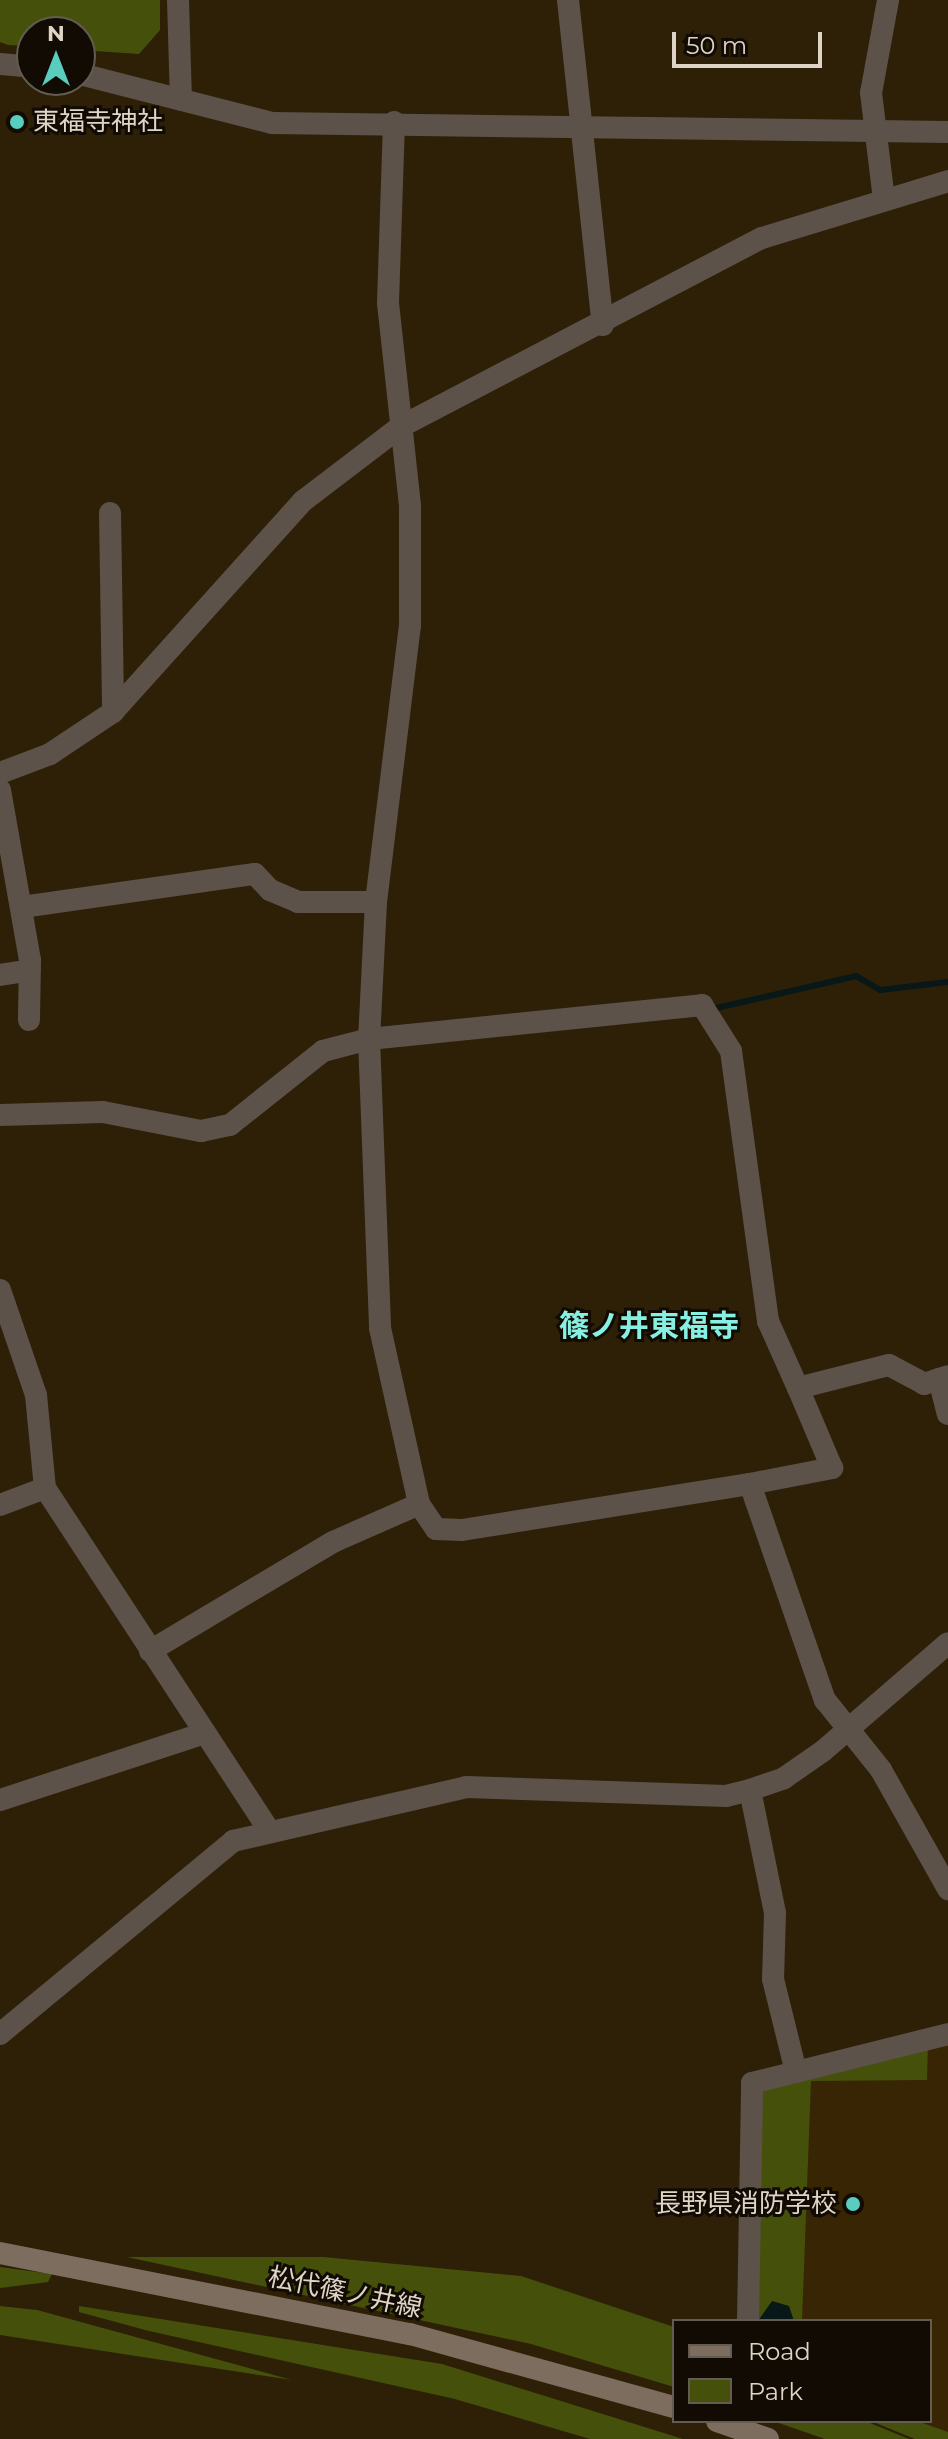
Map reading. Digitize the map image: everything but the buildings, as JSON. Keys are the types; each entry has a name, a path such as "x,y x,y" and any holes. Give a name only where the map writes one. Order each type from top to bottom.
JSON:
{"main road":[{"name":"松代篠ノ井線","path":"0,2253 410,2334 672,2406"},
{"path":"723,2423 768,2439"}],"street":[{"path":"178,0 181,100"},
{"path":"568,0 576,123 603,325"},
{"path":"884,200 871,133 875,51 888,0"},
{"path":"96,78 272,123 576,123 871,133 948,132"},
{"path":"0,1115 103,1112 201,1131 230,1125 323,1051 369,1039 702,1005 731,1051 768,1321 832,1468 462,1530 436,1529 419,1504 380,1328 369,1039 376,902 410,625 410,506 388,303 394,122"},
{"path":"0,773 50,754 113,712 303,501 400,427 495,373 603,325 762,238 948,181"},
{"path":"110,513 113,712"},
{"path":"0,790 22,907 30,970 29,1020"},
{"path":"22,907 255,874 270,890 284,890 298,902 376,902"},
{"path":"0,975 30,970"},
{"path":"0,1290 36,1395 45,1488 202,1734 269,1830"},
{"path":"798,1388 889,1365 924,1384 943,1378 948,1414"},
{"path":"750,1484 825,1700 844,1730 881,1770 948,1889"},
{"path":"0,1505 45,1488"},
{"path":"150,1651 333,1542 419,1504"},
{"path":"0,2034 233,1841 269,1830 466,1787 726,1796 750,1790 784,1778 948,1643"},
{"path":"0,1800 202,1734"},
{"path":"750,1790 775,1913 773,1979 796,2072"},
{"path":"748,2319 752,2083 948,2034"}],"shaded area":[{"name":"長野県消防学校","path":"948,2039 948,2439 885,2423 932,2423 932,2319 754,2319 760,2086"},
{"path":"772,2301 789,2306 793,2319 759,2319"}],"green space":[{"path":"0,0 160,0 160,30 139,54 96,51 96,16 16,16 16,45 0,42"},
{"path":"928,2043 927,2080 811,2081 802,2319 754,2319 760,2086"},
{"path":"127,2257 323,2257 521,2276 672,2326 672,2386 531,2344"},
{"path":"0,2267 52,2274 48,2282 0,2288"},
{"path":"0,2306 37,2310 292,2380 0,2335"},
{"path":"79,2306 442,2364 683,2439 590,2439 455,2399 149,2331 79,2312"},
{"path":"779,2423 870,2423 909,2439 825,2439"},
{"path":"876,2423 923,2423 948,2432 948,2439 915,2439"}],"waterway":[{"path":"712,1009 856,976 880,990 948,982"}],"place":[{"name":"東福寺神社","path":"17,122"},
{"name":"長野県消防学校","path":"853,2204"}],"district":[{"name":"篠ノ井東福寺","path":"649,1326"}]}
